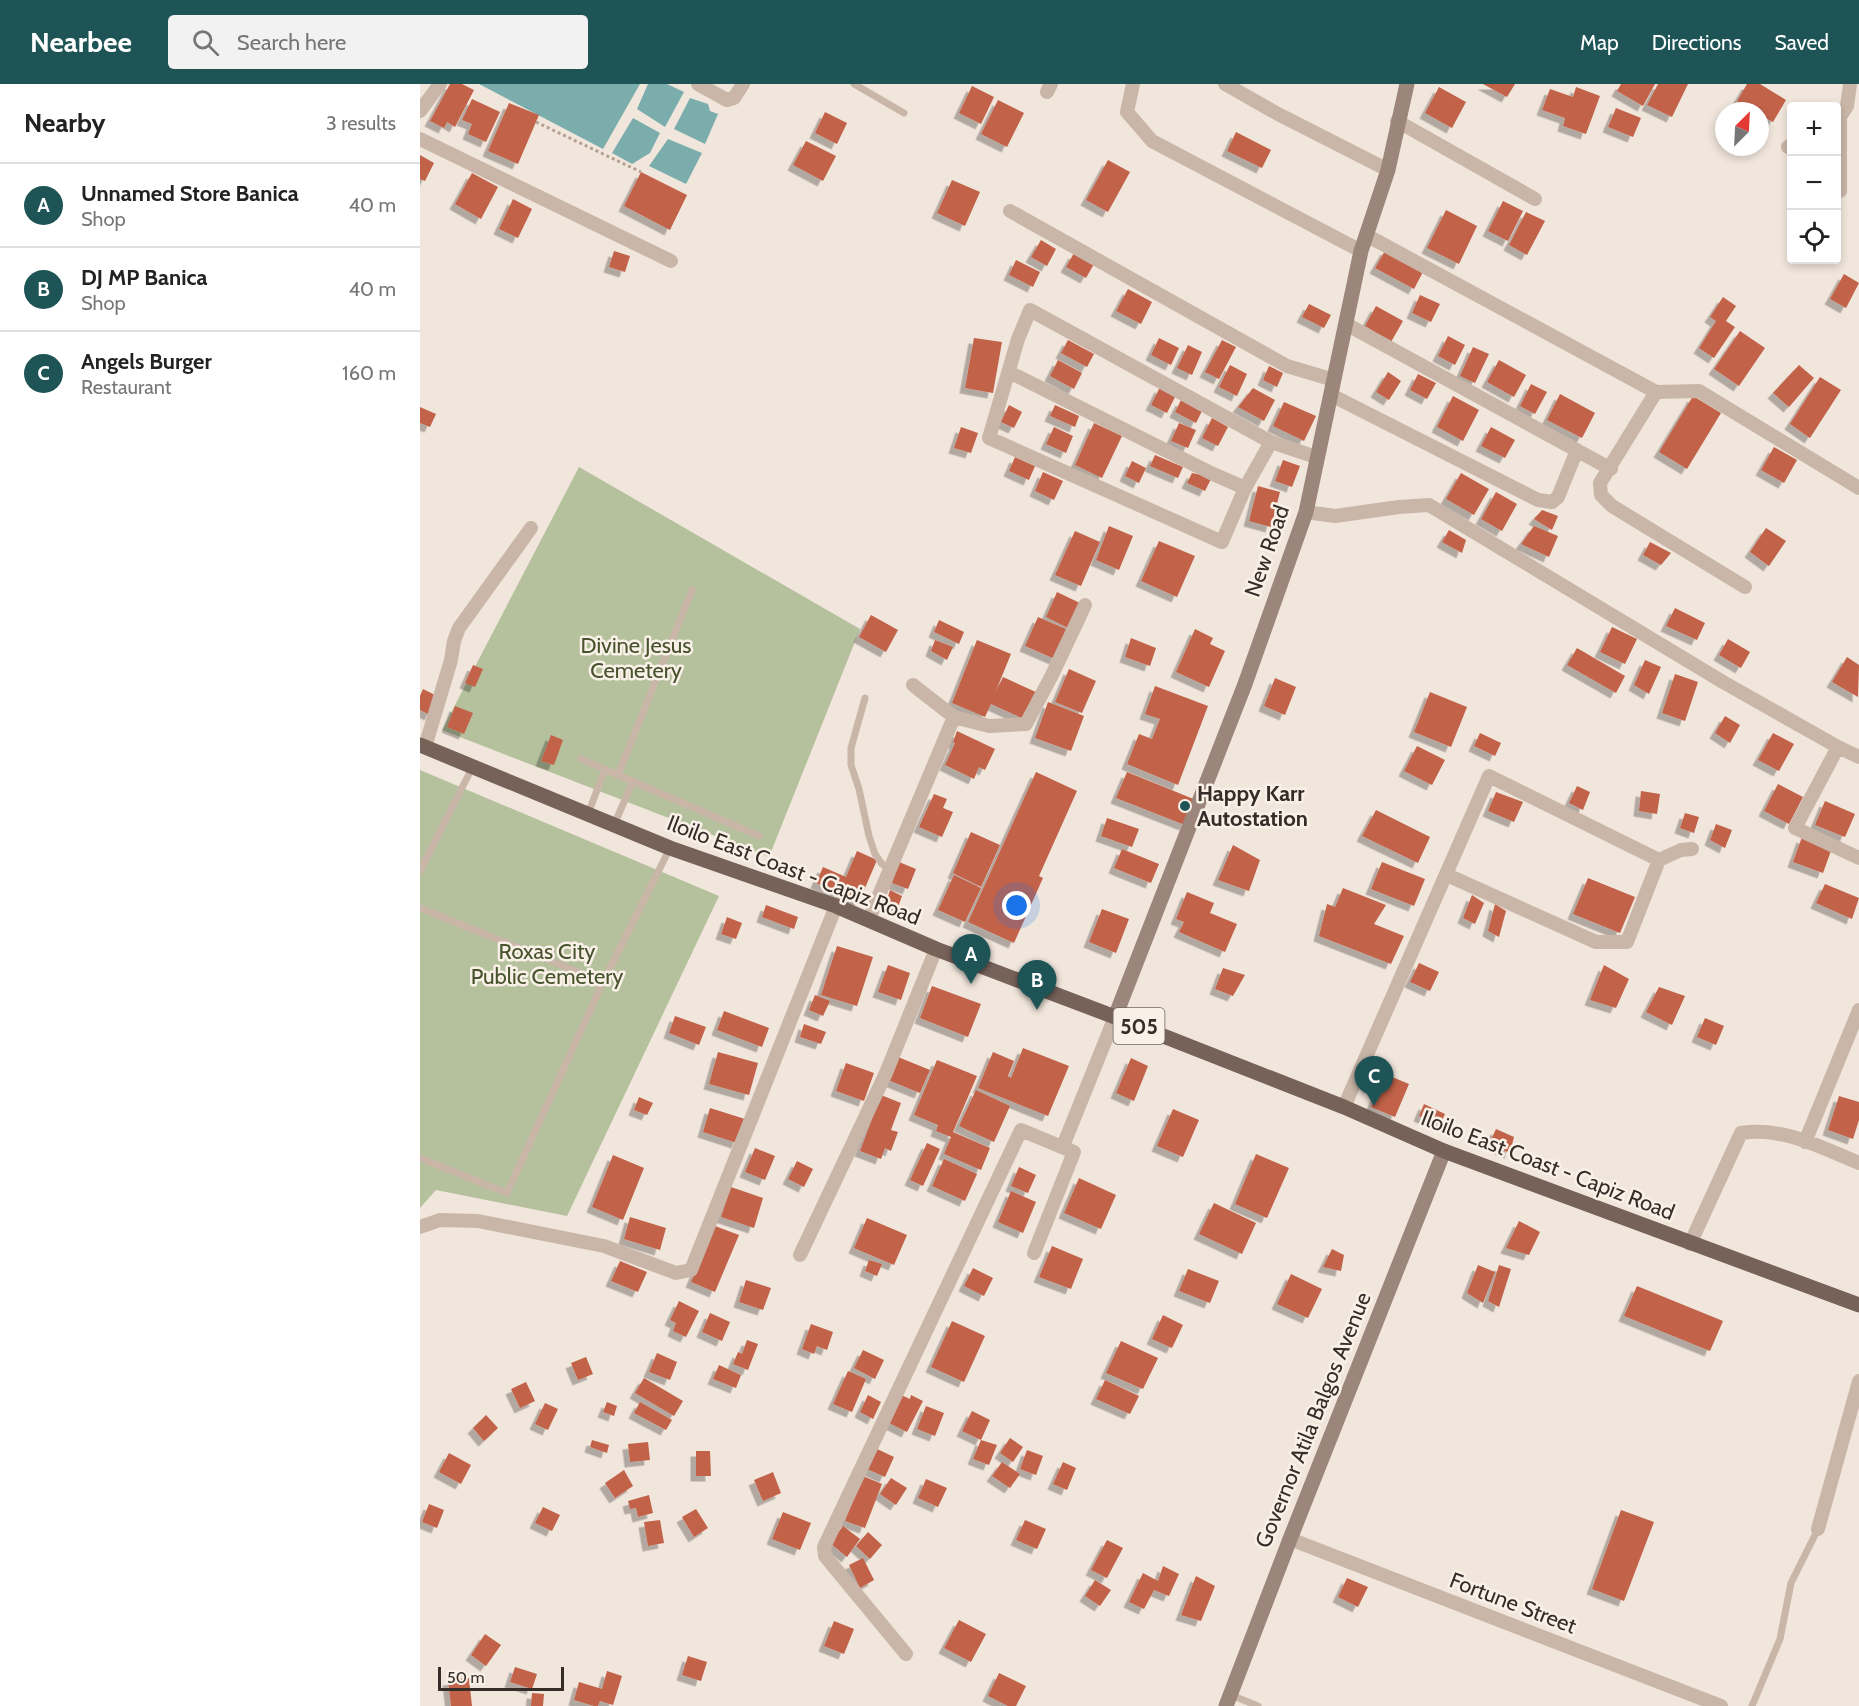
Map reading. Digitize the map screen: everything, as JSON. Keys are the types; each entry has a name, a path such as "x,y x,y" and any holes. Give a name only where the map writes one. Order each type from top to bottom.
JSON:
{"main road":[{"name":"Iloilo East Coast - Capiz Road","path":"423,746 670,848 836,906 936,949 1344,1107 1444,1151 1859,1305"}],"street":[{"path":"420,111 440,84"},
{"path":"698,84 727,100 735,98 743,84"},
{"path":"1133,84 1126,112 1152,141 1361,251"},
{"path":"1225,84 1278,114 1388,170"},
{"path":"1841,114 1847,106 1850,84"},
{"name":"New Road","path":"1115,1017 1245,684 1306,512 1361,251 1388,170 1402,86"},
{"path":"1397,121 1535,199"},
{"path":"420,140 671,261"},
{"path":"1010,211 1287,366 1334,380"},
{"path":"1366,235 1656,392 1699,392 1859,488"},
{"path":"1271,442 1245,488 1222,542 989,438 1018,339 1030,310 1271,442 1316,457"},
{"path":"1346,324 1611,469"},
{"path":"1009,372 1245,488"},
{"path":"1656,392 1611,469 1600,483 1601,495 1612,506 1745,587"},
{"path":"1331,395 1538,500 1552,501 1558,497 1577,450"},
{"path":"1306,512 1335,516 1399,507 1429,506 1723,682 1859,758"},
{"path":"423,746 459,628 531,528"},
{"path":"913,685 954,717 988,726 1026,723 1085,605"},
{"path":"869,919 954,717"},
{"path":"1838,747 1795,828 1859,858"},
{"path":"1344,1107 1489,776 1659,860"},
{"path":"1447,875 1596,942 1627,942 1659,860 1681,850 1692,849"},
{"path":"420,1227 440,1220 478,1221 604,1246 676,1273 691,1270 836,906"},
{"path":"800,1255 886,1073 936,949"},
{"path":"1805,1142 1859,1010"},
{"path":"1064,1146 1115,1017"},
{"path":"906,1654 825,1556 824,1547 1021,1130 1074,1152 1034,1253"},
{"path":"1690,1244 1741,1132 1765,1131 1805,1142 1859,1163"},
{"name":"Governor Atila Balgos Avenue","path":"1229,1700 1290,1539 1444,1151"},
{"path":"1818,1529 1859,1381"},
{"name":"Fortune Street","path":"1290,1539 1720,1706"}],"lane":[{"path":"854,84 904,113"},
{"path":"618,775 692,590"},
{"path":"865,698 851,748 851,765 874,854 889,870"},
{"path":"581,759 759,836"},
{"path":"420,871 473,766"},
{"path":"588,814 604,770"},
{"path":"614,825 633,781"},
{"path":"420,1158 507,1193 603,982 670,848"},
{"path":"420,908 603,982"},
{"path":"1752,1706 1780,1639 1791,1583 1818,1529"},
{"path":"1229,1700 1258,1706"}],"path":[{"path":"536,122 641,172"}],"green space":[{"name":"Divine Jesus Cemetery","path":"579,467 860,629 769,857 442,730"},
{"name":"Roxas City Public Cemetery","path":"420,770 719,896 567,1216 436,1190 420,1208"}],"water":[{"path":"479,84 640,84 603,149"},
{"path":"648,84 667,84 684,92 665,127 637,109"},
{"path":"690,98 708,104 710,111 718,114 705,144 674,129"},
{"path":"633,118 660,133 650,153 632,164 612,153"},
{"path":"668,139 702,153 686,184 649,166"}],"building":[{"path":"450,84 462,84 474,90 455,127 447,122 444,128 430,121"},
{"path":"1483,84 1515,84 1507,97"},
{"path":"1621,84 1655,84 1643,106 1617,91"},
{"path":"1658,84 1688,84 1672,117 1647,105"},
{"path":"1747,84 1760,84 1786,100 1773,122 1769,120 1769,102 1737,101"},
{"path":"972,86 994,97 981,124 959,113"},
{"path":"1439,87 1466,102 1452,128 1425,113"},
{"path":"1576,87 1600,96 1586,134 1563,126 1565,118 1542,110 1550,89 1573,97"},
{"path":"472,99 500,112 486,142 468,134 472,124 462,120"},
{"path":"998,100 1024,113 1007,147 981,134"},
{"path":"509,103 539,115 518,164 488,151"},
{"path":"1616,108 1641,118 1633,137 1608,127"},
{"path":"825,112 847,123 837,144 815,133"},
{"path":"1236,132 1271,150 1262,168 1227,151"},
{"path":"806,141 836,156 823,181 793,165"},
{"path":"420,155 434,163 425,181 420,179"},
{"path":"1108,160 1130,172 1108,212 1086,200"},
{"path":"641,172 687,195 670,230 624,206"},
{"path":"472,173 498,187 481,219 455,204"},
{"path":"952,180 980,192 965,226 937,213"},
{"path":"513,199 532,209 518,238 499,229"},
{"path":"1503,201 1523,211 1508,241 1488,231"},
{"path":"1446,210 1477,226 1459,264 1427,248"},
{"path":"1526,212 1545,221 1527,255 1509,245"},
{"path":"1041,240 1056,249 1047,266 1031,257"},
{"path":"1386,249 1424,270 1414,289 1375,268"},
{"path":"614,251 630,256 625,272 609,267"},
{"path":"1074,253 1094,264 1086,278 1066,267"},
{"path":"1016,260 1040,272 1033,287 1009,275"},
{"path":"1844,274 1859,283 1846,308 1830,299"},
{"path":"1128,289 1152,302 1141,324 1116,311"},
{"path":"1420,295 1440,304 1431,322 1412,313"},
{"path":"1723,297 1736,306 1726,321 1735,327 1714,358 1699,348 1716,321 1710,317"},
{"path":"1309,304 1331,315 1324,328 1302,317"},
{"path":"1376,306 1403,321 1391,342 1365,326"},
{"path":"1740,331 1765,348 1739,386 1714,369"},
{"path":"1448,336 1465,345 1455,365 1438,356"},
{"path":"974,338 1002,342 993,393 965,388"},
{"path":"1159,338 1179,348 1171,365 1151,355"},
{"path":"1068,340 1094,354 1087,367 1061,353"},
{"path":"1222,340 1236,347 1219,379 1205,372"},
{"path":"1188,345 1202,352 1192,375 1177,368"},
{"path":"1473,347 1489,354 1475,383 1460,376"},
{"path":"1058,360 1082,373 1074,389 1050,376"},
{"path":"1499,360 1526,375 1514,397 1487,382"},
{"path":"1230,365 1247,374 1237,396 1219,387"},
{"path":"1799,365 1814,378 1789,407 1773,393"},
{"path":"1269,366 1283,373 1277,387 1263,380"},
{"path":"1388,372 1401,381 1389,400 1376,392"},
{"path":"1418,374 1436,383 1427,399 1410,390"},
{"path":"1820,377 1841,390 1810,438 1790,424"},
{"path":"1531,384 1547,392 1535,414 1520,406"},
{"path":"1160,387 1176,395 1167,413 1151,405"},
{"path":"1253,388 1275,400 1264,421 1238,407"},
{"path":"1560,394 1595,413 1582,438 1547,420"},
{"path":"1453,396 1479,410 1463,441 1437,427"},
{"path":"1693,396 1721,413 1687,469 1659,452"},
{"path":"1181,400 1202,411 1196,423 1175,412"},
{"path":"1284,402 1316,416 1304,441 1273,426"},
{"path":"1009,405 1022,412 1014,428 1001,422"},
{"path":"1055,405 1079,416 1075,427 1050,416"},
{"path":"420,407 436,414 430,427 420,423"},
{"path":"1212,418 1228,427 1218,446 1202,438"},
{"path":"1094,423 1122,436 1102,478 1075,465"},
{"path":"1179,423 1196,430 1188,448 1171,441"},
{"path":"961,427 978,433 971,453 954,448"},
{"path":"1054,427 1073,436 1066,453 1046,444"},
{"path":"1491,427 1515,440 1505,458 1481,446"},
{"path":"1774,447 1797,460 1784,483 1761,470"},
{"path":"1155,455 1183,467 1178,478 1150,466"},
{"path":"1015,457 1035,466 1029,480 1009,471"},
{"path":"1283,460 1300,466 1292,487 1275,481"},
{"path":"1132,461 1146,468 1139,483 1125,476"},
{"path":"1043,472 1063,481 1054,500 1035,491"},
{"path":"1192,473 1212,477 1205,491 1187,483"},
{"path":"1461,473 1489,489 1474,515 1446,499"},
{"path":"1258,486 1280,492 1271,527 1249,521"},
{"path":"1496,492 1517,504 1502,531 1481,519"},
{"path":"1542,510 1558,516 1552,530 1534,519"},
{"path":"1109,526 1133,536 1119,570 1096,560"},
{"path":"1534,526 1558,536 1549,557 1521,544"},
{"path":"1766,528 1786,541 1769,566 1750,552"},
{"path":"1449,530 1466,540 1462,553 1442,542"},
{"path":"1075,531 1100,542 1081,586 1055,575"},
{"path":"1159,541 1195,556 1177,597 1141,581"},
{"path":"1650,542 1671,553 1661,565 1643,555"},
{"path":"1057,592 1082,604 1070,629 1046,617"},
{"path":"1675,608 1705,623 1697,640 1666,626"},
{"path":"871,615 898,630 886,652 859,637"},
{"path":"1038,617 1068,630 1055,659 1025,646"},
{"path":"939,620 964,632 959,644 934,632"},
{"path":"1612,627 1637,639 1625,664 1600,652"},
{"path":"1195,629 1213,638 1210,644 1225,651 1209,687 1176,672"},
{"path":"1131,638 1156,648 1150,666 1125,657"},
{"path":"1728,639 1750,652 1741,668 1719,655"},
{"path":"935,640 953,647 947,660 931,651"},
{"path":"977,640 1011,654 995,693 1003,677 1038,693 1026,720 991,704 985,717 952,703"},
{"path":"1577,648 1625,676 1616,693 1567,665"},
{"path":"1847,657 1859,665 1858,697 1832,682"},
{"path":"1645,660 1661,667 1649,694 1634,685"},
{"path":"473,665 483,669 475,687 465,683"},
{"path":"1069,669 1096,681 1082,713 1055,702"},
{"path":"1675,674 1698,682 1685,721 1662,713"},
{"path":"1275,678 1296,687 1285,715 1264,706"},
{"path":"1155,686 1208,706 1178,785 1127,764 1139,734 1152,739 1160,719 1145,714"},
{"path":"423,689 439,697 430,715 420,710 420,696"},
{"path":"1430,692 1467,707 1451,747 1414,732"},
{"path":"1048,702 1084,716 1071,751 1035,738"},
{"path":"455,706 473,713 464,734 447,727"},
{"path":"1725,716 1740,725 1730,743 1715,733"},
{"path":"957,731 995,749 985,770 979,767 974,779 945,765 955,743 953,742"},
{"path":"1480,733 1501,743 1495,756 1474,746"},
{"path":"1773,733 1794,744 1779,771 1758,760"},
{"path":"551,735 563,740 554,765 541,761"},
{"path":"1417,746 1445,760 1432,785 1404,771"},
{"path":"1036,772 1077,791 1039,876 1043,878 1014,943 968,922"},
{"path":"1127,772 1196,800 1185,825 1116,798"},
{"path":"1778,784 1803,797 1789,824 1764,811"},
{"path":"1577,786 1590,792 1583,810 1569,803"},
{"path":"1641,791 1660,794 1657,814 1639,811"},
{"path":"1496,792 1523,802 1514,822 1488,811"},
{"path":"934,794 947,799 943,808 953,812 942,837 919,827"},
{"path":"1825,801 1855,814 1845,837 1815,825"},
{"path":"1376,810 1430,837 1418,863 1362,836"},
{"path":"1685,813 1699,817 1694,833 1680,828"},
{"path":"1107,818 1139,829 1132,847 1101,836"},
{"path":"1716,824 1732,830 1725,848 1710,840"},
{"path":"971,832 1000,845 981,887 953,873"},
{"path":"1802,837 1832,848 1823,873 1793,862"},
{"path":"1233,845 1260,860 1249,891 1218,880"},
{"path":"1122,849 1159,864 1151,883 1114,868"},
{"path":"857,851 877,860 859,902 816,883 823,867 846,877"},
{"path":"899,862 916,869 908,889 892,883"},
{"path":"1382,862 1425,879 1414,906 1371,889"},
{"path":"954,875 981,888 965,922 938,910"},
{"path":"1588,878 1635,897 1620,933 1573,914"},
{"path":"1825,884 1859,898 1852,919 1816,903"},
{"path":"1343,888 1386,905 1374,924 1404,936 1391,964 1319,936 1327,904 1335,907"},
{"path":"890,890 902,896 897,910 885,906"},
{"path":"1187,892 1214,903 1210,913 1237,924 1225,952 1179,932 1184,922 1176,919"},
{"path":"1472,895 1484,903 1475,924 1463,918"},
{"path":"1495,904 1506,911 1499,937 1488,931"},
{"path":"766,905 798,917 794,929 762,917"},
{"path":"1102,909 1129,919 1116,953 1089,942"},
{"path":"727,917 742,923 736,939 721,934"},
{"path":"837,946 873,957 857,1006 821,995"},
{"path":"1419,963 1439,972 1430,991 1410,982"},
{"path":"888,965 910,973 901,1000 878,992"},
{"path":"1604,965 1629,979 1616,1008 1590,1000"},
{"path":"1223,968 1245,975 1233,996 1215,989"},
{"path":"932,986 981,1004 968,1037 920,1018"},
{"path":"1659,987 1685,996 1672,1025 1646,1012"},
{"path":"815,995 830,1001 823,1016 809,1010"},
{"path":"724,1011 769,1028 762,1047 717,1030"},
{"path":"675,1016 706,1027 699,1045 669,1033"},
{"path":"1705,1018 1724,1026 1716,1045 1697,1037"},
{"path":"804,1024 826,1032 821,1044 800,1037"},
{"path":"1023,1048 1069,1066 1048,1116 978,1088 993,1052 1014,1061 1008,1076 1011,1078"},
{"path":"718,1052 758,1063 749,1095 709,1084"},
{"path":"898,1057 930,1070 920,1093 888,1080"},
{"path":"1131,1058 1148,1066 1134,1101 1116,1093"},
{"path":"937,1060 977,1076 953,1132 990,1148 981,1170 944,1154 951,1137 936,1131 938,1125 914,1115"},
{"path":"846,1063 874,1073 864,1101 836,1091"},
{"path":"1385,1074 1409,1084 1395,1117 1371,1107"},
{"path":"976,1090 1010,1106 994,1142 959,1126"},
{"path":"881,1095 901,1103 891,1130 898,1132 891,1151 885,1148 881,1159 860,1151"},
{"path":"1839,1096 1859,1102 1859,1120 1853,1139 1828,1130"},
{"path":"639,1097 653,1103 647,1115 634,1110"},
{"path":"1424,1104 1445,1114 1440,1125 1419,1116"},
{"path":"710,1108 745,1119 737,1143 703,1132"},
{"path":"1173,1109 1199,1120 1183,1157 1157,1146"},
{"path":"1496,1129 1514,1137 1510,1153 1489,1144"},
{"path":"927,1143 940,1149 923,1186 910,1180"},
{"path":"755,1148 775,1156 765,1180 745,1172"},
{"path":"1256,1154 1289,1168 1267,1218 1235,1204"},
{"path":"613,1155 644,1168 623,1220 592,1207"},
{"path":"944,1159 977,1174 965,1201 932,1186"},
{"path":"797,1161 813,1169 804,1187 788,1179"},
{"path":"1019,1167 1036,1175 1028,1193 1011,1186"},
{"path":"1079,1178 1116,1195 1101,1229 1064,1213"},
{"path":"731,1187 763,1198 754,1228 721,1217"},
{"path":"1011,1191 1036,1202 1023,1233 998,1222"},
{"path":"1214,1203 1256,1223 1242,1254 1199,1234"},
{"path":"630,1217 666,1228 660,1250 624,1239"},
{"path":"867,1218 907,1235 894,1265 854,1248"},
{"path":"1519,1221 1540,1232 1529,1255 1506,1248"},
{"path":"715,1226 739,1235 715,1292 691,1282"},
{"path":"1052,1246 1083,1259 1071,1289 1039,1277"},
{"path":"1332,1249 1344,1255 1341,1271 1323,1267"},
{"path":"869,1260 882,1264 877,1276 865,1271"},
{"path":"620,1261 647,1272 638,1292 611,1281"},
{"path":"1478,1265 1495,1272 1483,1303 1467,1293"},
{"path":"1499,1265 1511,1269 1499,1307 1488,1301"},
{"path":"973,1268 993,1278 984,1296 964,1286"},
{"path":"1188,1269 1219,1281 1210,1303 1179,1291"},
{"path":"1291,1274 1322,1289 1308,1318 1277,1304"},
{"path":"746,1280 771,1288 763,1310 739,1302"},
{"path":"1637,1286 1723,1321 1710,1351 1624,1316"},
{"path":"679,1301 699,1311 686,1337 673,1331 676,1323 670,1320"},
{"path":"710,1313 730,1322 722,1341 702,1332"},
{"path":"1163,1315 1183,1325 1172,1348 1152,1339"},
{"path":"952,1321 985,1336 964,1382 931,1367"},
{"path":"811,1324 833,1332 827,1350 817,1346 814,1354 802,1349"},
{"path":"747,1340 758,1344 748,1370 733,1364 738,1352 742,1354"},
{"path":"1121,1341 1158,1358 1143,1389 1106,1373"},
{"path":"863,1350 884,1360 875,1379 854,1368"},
{"path":"657,1353 677,1362 670,1380 649,1372"},
{"path":"586,1357 593,1374 578,1380 571,1363"},
{"path":"719,1365 741,1375 736,1388 713,1379"},
{"path":"848,1371 866,1379 852,1412 833,1404"},
{"path":"644,1378 683,1401 674,1416 635,1393"},
{"path":"1105,1380 1139,1396 1130,1414 1096,1399"},
{"path":"526,1382 535,1401 520,1408 511,1389"},
{"path":"899,1394 910,1399 911,1395 923,1401 907,1432 885,1421"},
{"path":"868,1395 881,1402 873,1419 860,1412"},
{"path":"607,1402 617,1406 614,1416 603,1412"},
{"path":"640,1402 672,1420 666,1430 634,1413"},
{"path":"545,1403 558,1409 548,1430 535,1424"},
{"path":"926,1406 944,1413 935,1436 917,1429"},
{"path":"972,1411 990,1420 981,1440 962,1431"},
{"path":"486,1415 498,1428 484,1441 473,1428"},
{"path":"1010,1438 1023,1447 1013,1462 1000,1453"},
{"path":"592,1440 609,1445 607,1453 590,1447"},
{"path":"981,1440 997,1445 989,1465 973,1459"},
{"path":"648,1442 650,1460 630,1462 628,1444"},
{"path":"873,1447 894,1457 885,1477 865,1468"},
{"path":"1027,1450 1043,1456 1036,1475 1020,1469"},
{"path":"696,1451 710,1451 711,1476 696,1476"},
{"path":"449,1453 471,1465 461,1484 439,1472"},
{"path":"1002,1462 1020,1474 1010,1488 992,1476"},
{"path":"1063,1462 1076,1468 1067,1490 1053,1484"},
{"path":"624,1470 633,1486 615,1498 605,1483"},
{"path":"773,1472 781,1493 763,1501 754,1480"},
{"path":"863,1476 882,1484 865,1528 845,1521"},
{"path":"891,1478 907,1488 896,1505 880,1494"},
{"path":"926,1479 947,1488 938,1507 918,1498"},
{"path":"649,1495 653,1513 638,1517 636,1508 630,1509 628,1501"},
{"path":"429,1504 444,1510 437,1528 422,1522"},
{"path":"543,1507 560,1515 552,1531 535,1523"},
{"path":"696,1509 708,1528 694,1537 682,1517"},
{"path":"1621,1510 1654,1522 1624,1601 1592,1589"},
{"path":"783,1512 811,1523 800,1550 772,1539"},
{"path":"660,1520 664,1543 648,1546 644,1522"},
{"path":"1025,1520 1046,1529 1037,1549 1016,1540"},
{"path":"843,1526 860,1539 847,1557 830,1543"},
{"path":"868,1532 882,1545 870,1559 856,1546"},
{"path":"1107,1540 1123,1548 1107,1578 1091,1570"},
{"path":"863,1558 874,1580 860,1588 849,1565"},
{"path":"1163,1566 1179,1574 1169,1596 1154,1590 1144,1609 1129,1602 1143,1573 1158,1581"},
{"path":"1196,1576 1215,1586 1201,1621 1181,1615"},
{"path":"1347,1578 1368,1587 1358,1607 1338,1597"},
{"path":"1095,1580 1111,1590 1100,1606 1085,1596"},
{"path":"959,1620 986,1634 971,1662 944,1648"},
{"path":"834,1621 854,1629 844,1654 824,1646"},
{"path":"485,1634 501,1645 486,1666 471,1655"},
{"path":"688,1656 707,1662 701,1681 682,1675"},
{"path":"515,1667 537,1674 532,1689 510,1682"},
{"path":"607,1671 622,1676 613,1705 600,1701 598,1706 594,1706 574,1700 579,1682 602,1689"},
{"path":"999,1673 1026,1686 1016,1706 1008,1706 988,1696"},
{"path":"469,1678 472,1706 451,1706 448,1680"},
{"path":"532,1693 544,1694 543,1706 531,1706"}],"place":[{"name":"Happy Karr Autostation","path":"1185,806"},
{"name":"Unnamed Store Banica","path":"971,984"},
{"name":"DJ MP Banica","path":"1037,1010"},
{"name":"Angels Burger","path":"1374,1106"}]}
